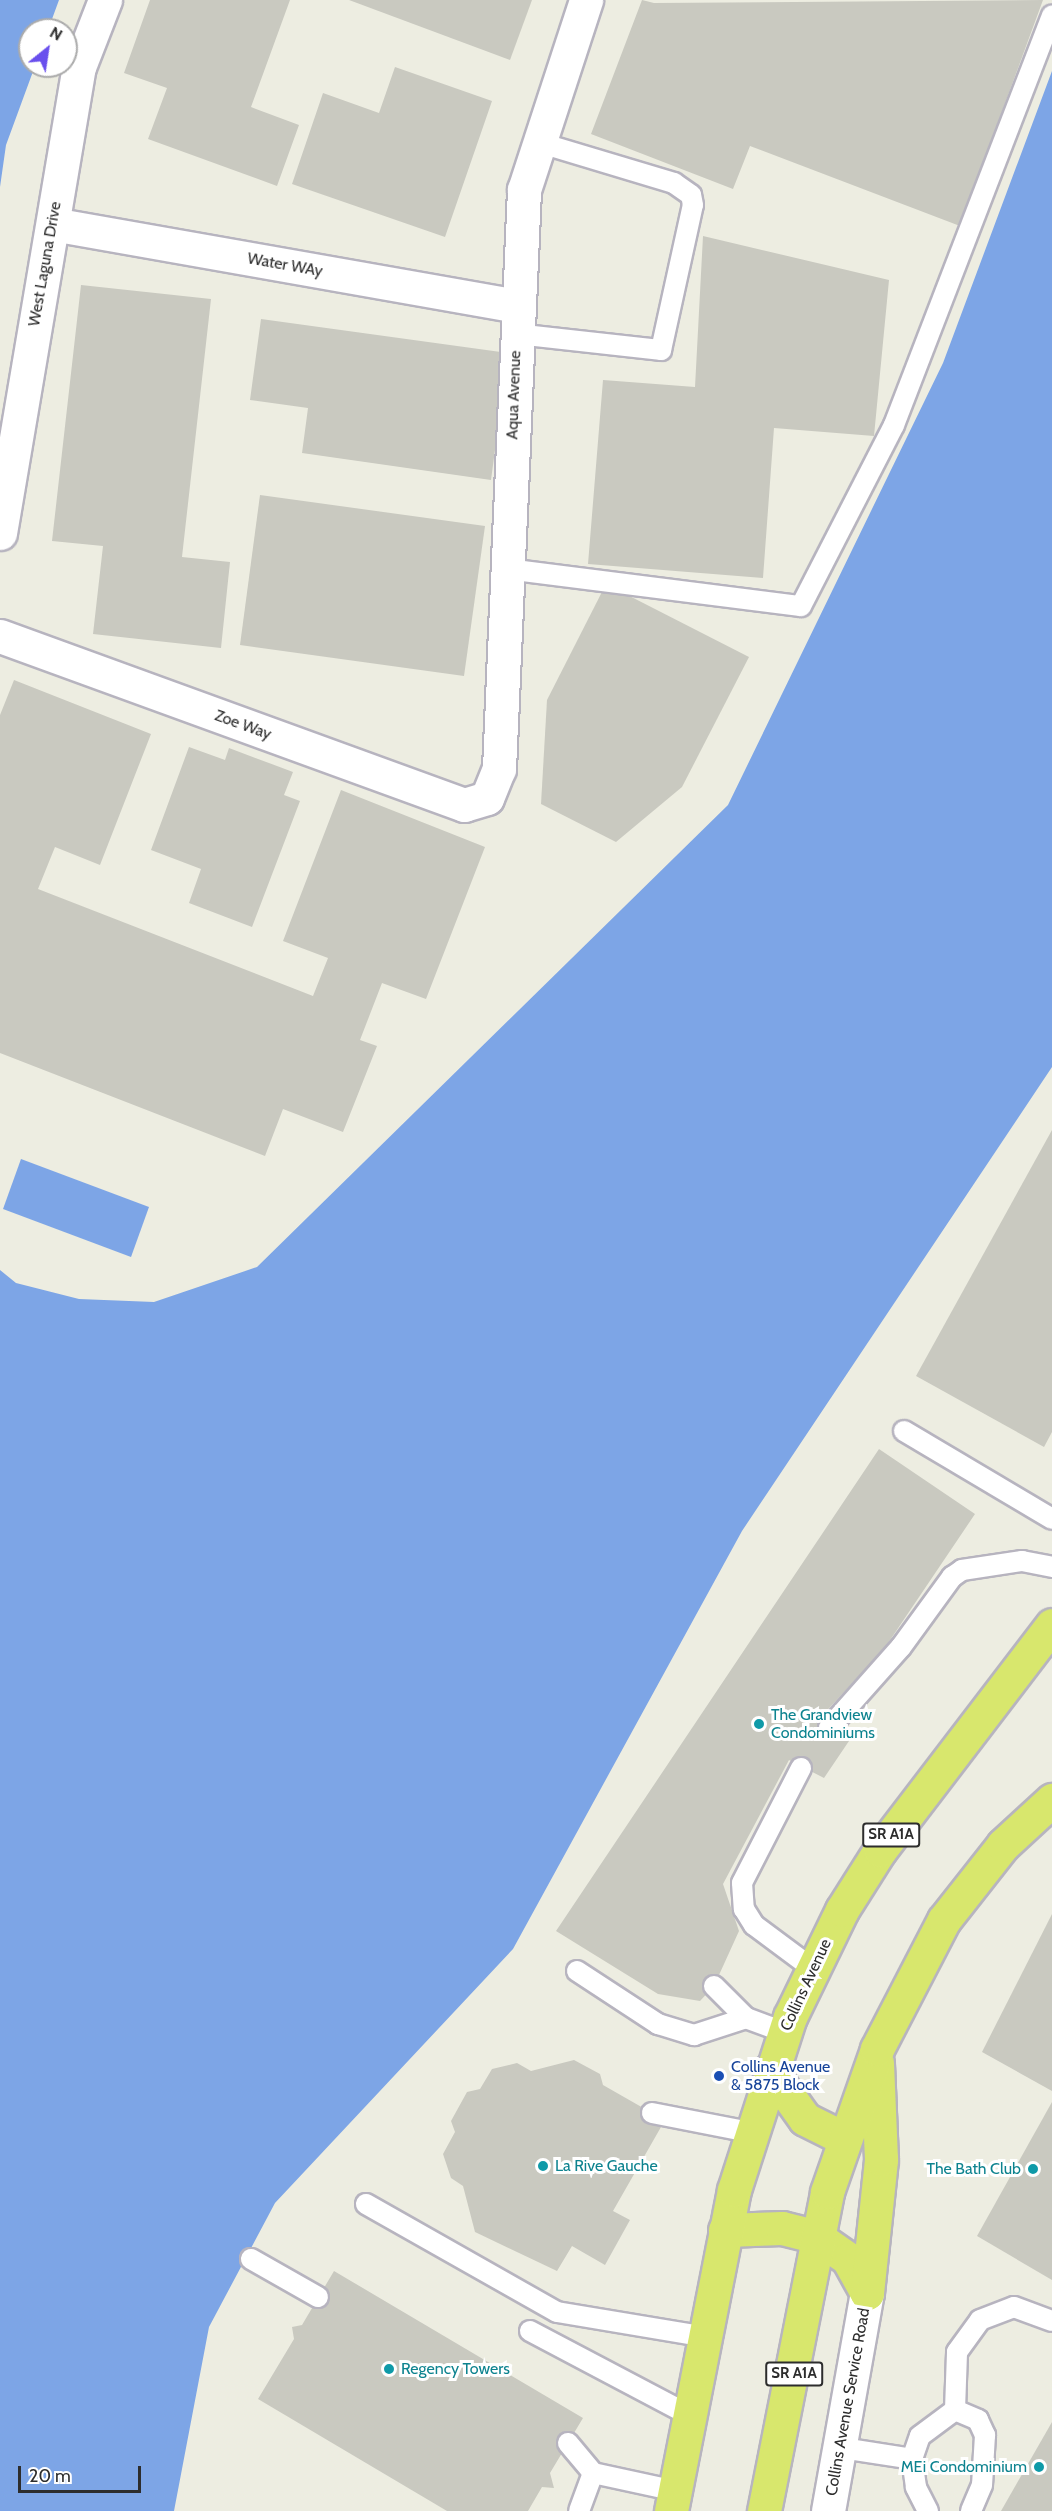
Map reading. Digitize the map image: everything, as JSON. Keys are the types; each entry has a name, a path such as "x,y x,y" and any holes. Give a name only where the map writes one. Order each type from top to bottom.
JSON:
{"main road":[{"name":"Collins Avenue","path":"674,2501 693,2417 725,2230 750,2132 784,2032 812,1968 880,1850 1052,1625"},
{"name":"SR A1A","path":"764,2511 817,2237 843,2138 877,2049 944,1920 1003,1845 1052,1800"},
{"path":"867,2293 880,2159 877,2049"},
{"path":"770,2070 805,2119 843,2138"},
{"path":"725,2230 782,2228 817,2237 848,2259 867,2293"}],"street":[{"name":"West Laguna Drive","path":"0,533 79,67 105,0"},
{"name":"Aqua Avenue","path":"487,798 499,769 524,190 537,142 586,0"},
{"name":"Water WAy","path":"53,224 517,320"},
{"name":"Zoe Way","path":"0,636 464,805 487,798"},
{"name":"Collins Avenue Service Road","path":"828,2511 842,2448 867,2293"}],"lane":[{"path":"507,569 801,606 894,425 1052,15"},
{"path":"517,320 661,350 693,205 691,195 674,183 537,142"},
{"path":"904,1431 1052,1519"},
{"path":"829,1728 962,1570 1022,1561 1052,1567"},
{"path":"801,1767 742,1892 744,1909 754,1925 812,1968"},
{"path":"577,1971 658,2024 694,2035 746,2018"},
{"path":"714,1986 746,2018 784,2032"},
{"path":"652,2113 750,2132"},
{"path":"366,2204 557,2312 706,2337"},
{"path":"251,2259 318,2297"},
{"path":"955,2410 957,2352 980,2320 1014,2307 1052,2321"},
{"path":"530,2331 693,2417"},
{"path":"928,2511 916,2487 912,2459 920,2436 955,2410"},
{"path":"955,2410 978,2420 985,2435 982,2485 971,2511"},
{"path":"568,2443 593,2473 674,2501"},
{"path":"842,2448 912,2459"},
{"path":"579,2511 593,2473"}],"water":[{"path":"0,0 59,0 52,18 18,18 18,78 31,78 6,145 0,187"},
{"path":"1052,71 1052,1067 742,1531 513,1949 275,2203 209,2327 174,2511 0,2511 0,1270 16,1283 79,1299 154,1302 257,1267 728,805 943,363"},
{"path":"21,1159 149,1207 131,1257 3,1209"}],"building":[{"path":"150,0 290,0 251,107 299,125 277,186 148,139 167,88 124,73"},
{"path":"349,0 532,0 510,60"},
{"path":"642,0 654,3 1043,0 960,226 750,146 733,189 591,134"},
{"path":"395,67 492,101 445,237 292,184 323,93 379,113"},
{"path":"703,236 889,280 874,436 774,428 763,578 588,564 603,380 695,387"},
{"path":"81,285 211,299 182,557 230,562 221,648 93,634 103,546 52,541"},
{"path":"261,319 508,353 491,480 302,453 308,408 250,400"},
{"path":"260,495 485,526 464,676 240,645"},
{"path":"606,584 749,657 682,787 616,842 541,804 547,700"},
{"path":"14,680 151,734 100,865 55,847 38,889 313,996 328,958 283,941 341,790 485,847 426,999 382,983 360,1040 377,1046 343,1132 283,1109 265,1156 0,1053 0,715"},
{"path":"189,747 225,760 229,748 293,772 284,795 300,801 252,927 189,903 201,869 151,850"},
{"path":"1052,1130 1052,1432 1044,1447 916,1376"},
{"name":"The Grandview Condominiums","path":"879,1449 975,1514 884,1649 818,1720 849,1741 824,1778 789,1760 723,1884 739,1931 714,1986 700,2001 658,1994 556,1931"},
{"path":"1052,1914 1052,2091 982,2052"},
{"name":"La Rive Gauche","path":"574,2060 600,2074 603,2085 652,2113 648,2119 661,2127 613,2211 630,2220 605,2265 572,2246 557,2271 475,2232 463,2186 451,2178 443,2154 455,2132 451,2121 467,2092 480,2089 492,2069 517,2063 531,2071"},
{"name":"The Bath Club","path":"1052,2102 1052,2280 977,2236"},
{"name":"Regency Towers","path":"334,2271 583,2418 550,2473 554,2488 542,2487 528,2511 447,2511 258,2399 294,2339 292,2327 302,2325"},
{"name":"MEi Condominium","path":"1052,2422 1052,2511 1001,2511"}],"place":[{"name":"The Grandview Condominiums","path":"759,1724"},
{"name":"Collins Avenue & 5875 Block","path":"719,2076"},
{"name":"La Rive Gauche","path":"543,2166"},
{"name":"The Bath Club","path":"1033,2169"},
{"name":"Regency Towers","path":"389,2369"},
{"name":"MEi Condominium","path":"1039,2467"}]}
